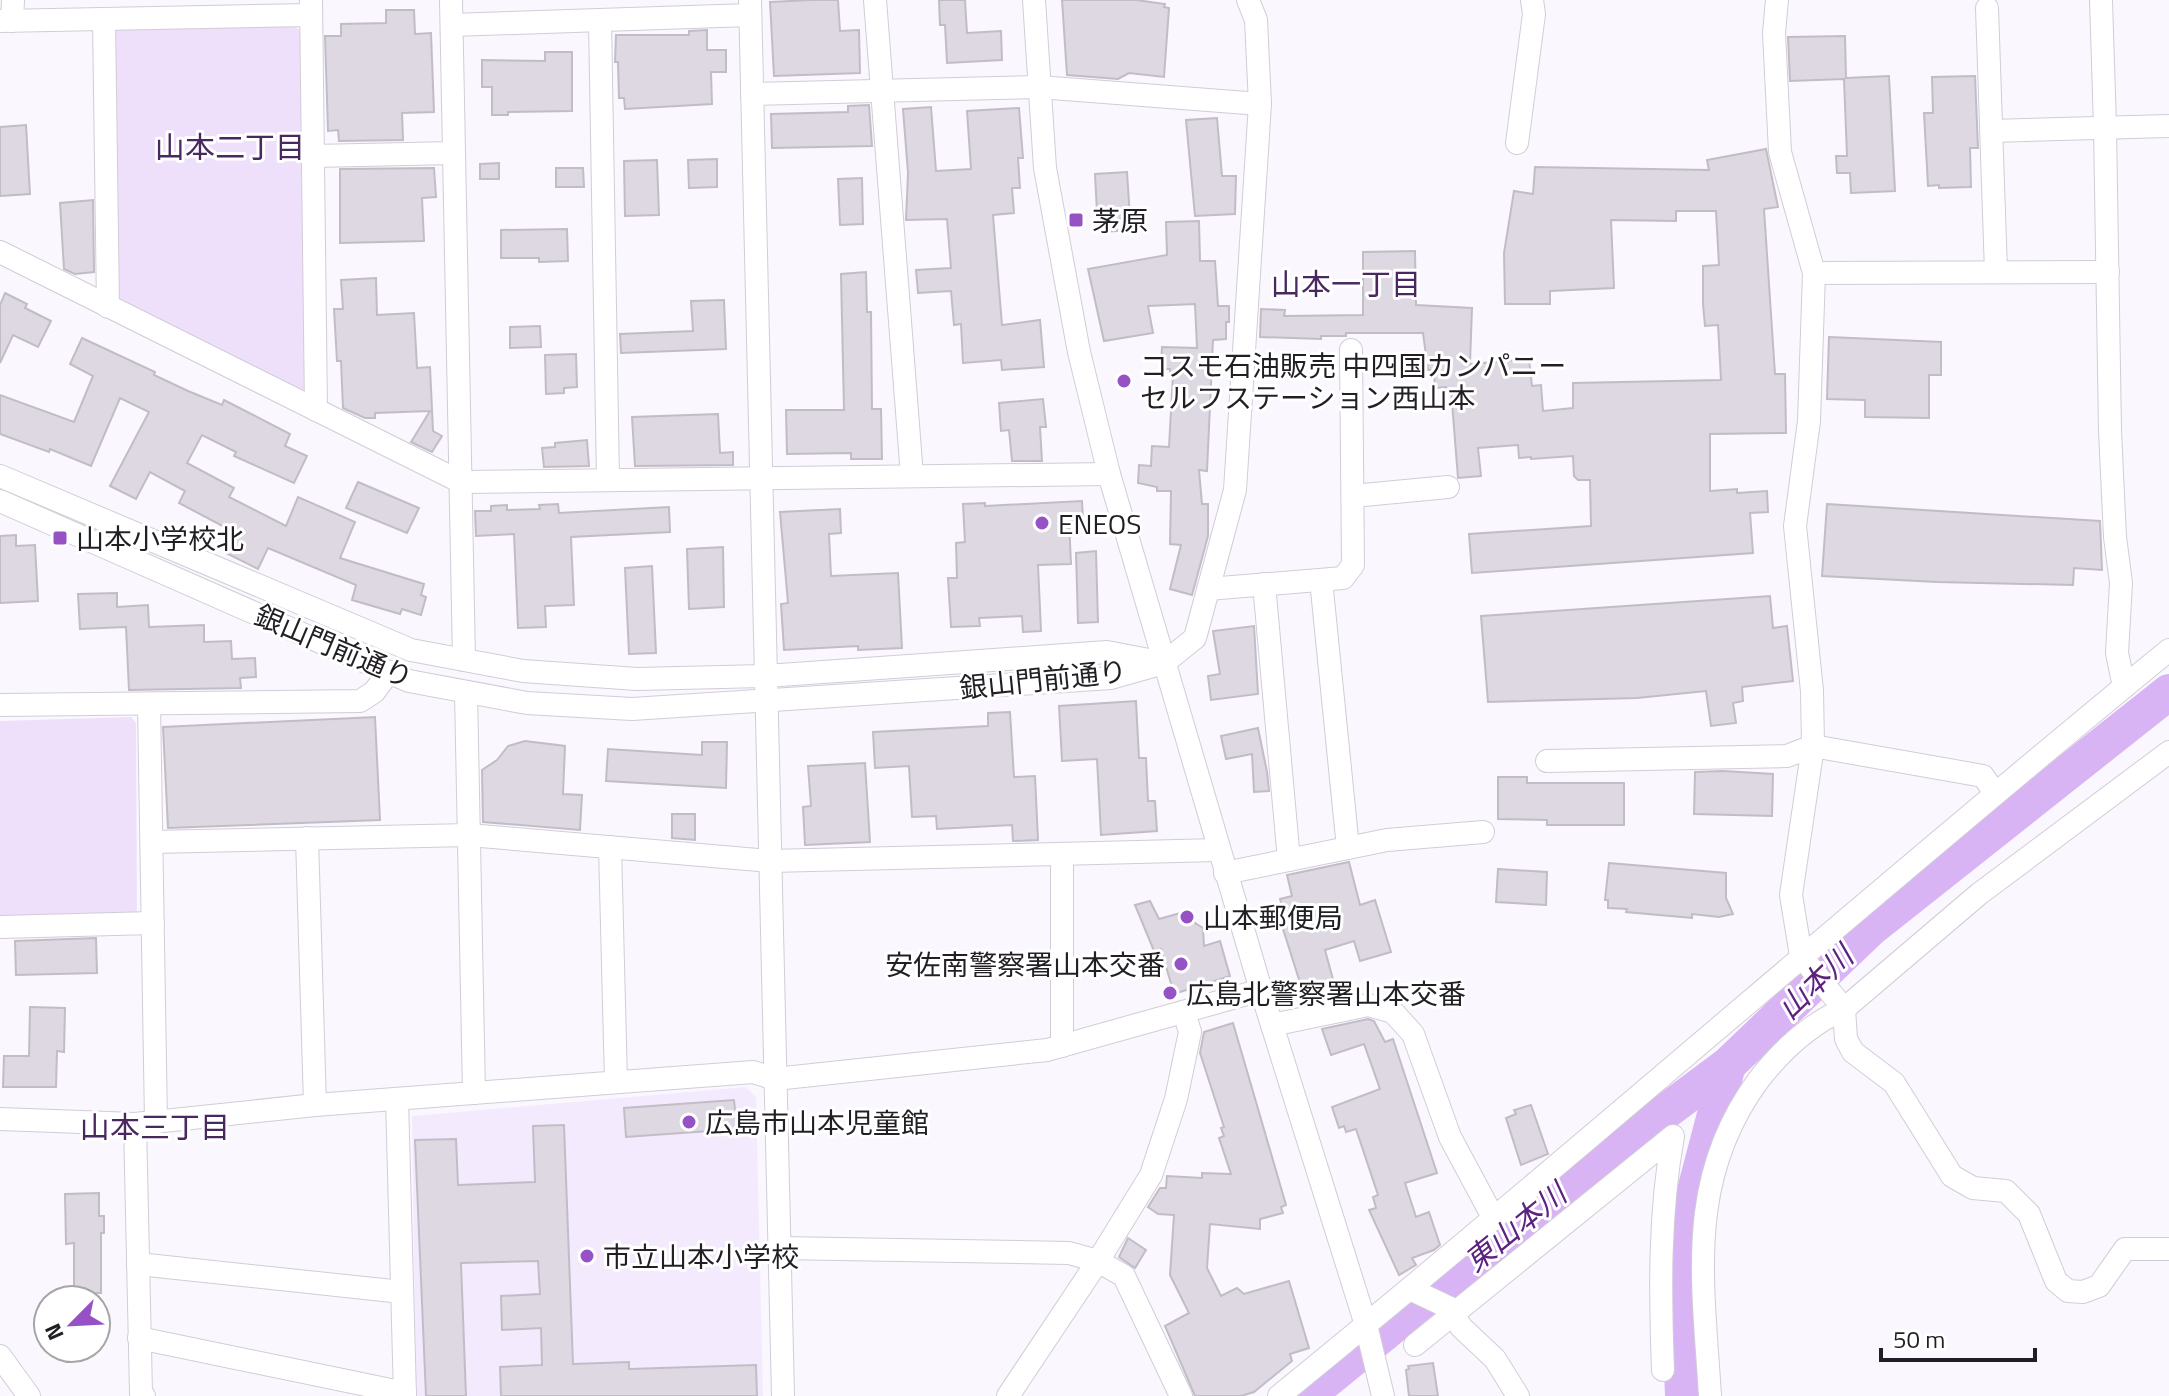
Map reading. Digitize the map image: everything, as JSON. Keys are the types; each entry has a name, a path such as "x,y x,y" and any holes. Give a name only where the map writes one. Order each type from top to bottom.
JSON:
{"street":[{"path":"451,0 464,660"},
{"path":"875,0 912,476"},
{"path":"1034,0 1045,168 1079,352 1109,474 1218,850 1367,1329 1383,1396"},
{"path":"1164,663 1195,638 1235,490 1260,104 1256,20 1248,0"},
{"path":"1517,143 1534,14 1532,0"},
{"path":"1777,0 1774,33 1780,152 1814,273 1809,421 1795,526 1812,691 1813,746 1791,895 1801,956 1844,1009 1846,1039 1853,1052 1894,1083 1952,1176 1973,1188 2006,1191 2029,1214 2056,1281 2068,1291 2083,1292 2099,1286 2125,1249 2169,1249"},
{"path":"2101,0 2110,431 2115,537 2121,583 2117,653 2124,687"},
{"path":"8,14 104,20 311,8 316,410"},
{"path":"452,25 600,20 750,8 783,1396"},
{"path":"1987,8 1996,272"},
{"path":"104,20 108,307"},
{"path":"600,20 608,480"},
{"path":"752,94 1039,87 1260,104"},
{"path":"1992,131 2169,126"},
{"path":"313,156 454,153"},
{"path":"0,252 461,482 1109,474"},
{"path":"1814,273 2108,272"},
{"path":"1208,589 1343,578 1353,565 1351,350"},
{"name":"銀山門前通り","path":"0,476 411,650 523,671 637,679 766,676 1107,652 1164,663"},
{"path":"1353,496 1448,487"},
{"name":"銀山門前通り","path":"0,501 409,681 527,703 632,709 1111,678 1164,663"},
{"path":"1321,580 1348,848"},
{"path":"1264,584 1289,860"},
{"path":"1279,1396 1367,1329 1801,956 2169,650"},
{"path":"0,705 360,701 374,692 389,672"},
{"path":"466,692 474,1093"},
{"path":"141,1395 138,1264 153,923 149,705"},
{"path":"1547,761 1787,756 1813,746 1983,776 1995,793"},
{"path":"1710,1396 1703,1231 1714,1166 1743,1102 1793,1041 1823,1019 1844,1009 1979,894 2169,752"},
{"path":"1225,873 1387,840 1483,832"},
{"path":"152,842 469,835 770,861 1218,850"},
{"path":"307,838 315,1105"},
{"path":"610,847 616,1082"},
{"path":"1062,854 1062,1046"},
{"path":"0,927 153,923"},
{"path":"0,1119 146,1123 315,1105 753,1072 775,1079 1047,1050 1261,990"},
{"path":"1272,1025 1368,1005 1393,1012 1413,1034 1450,1137 1494,1219"},
{"path":"1008,1396 1151,1175 1176,1099 1190,1032 1184,1012"},
{"path":"139,1338 405,1394 397,1099"},
{"path":"1415,1345 1451,1311 1673,1136 1664,1185 1659,1284 1663,1370"},
{"path":"779,1248 1069,1253 1098,1261 1124,1276 1181,1396"},
{"path":"138,1264 402,1292"},
{"path":"1410,1289 1451,1311 1461,1327 1495,1359 1518,1396"},
{"path":"0,1356 29,1396"}],"shaded area":[{"path":"293,24 300,31 307,387 299,393 121,302 116,288 111,36 117,28"},
{"path":"131,717 136,723 137,916 0,924 0,721"},
{"name":"市立山本小学校","path":"746,1087 756,1097 763,1396 416,1396 412,1116"}],"building":[{"path":"838,0 840,31 859,30 860,73 774,76 770,2"},
{"path":"939,0 965,0 967,33 1001,31 1002,60 947,63 945,25 940,25"},
{"path":"1062,0 1136,0 1165,4 1164,7 1169,8 1164,77 1129,73 1118,79 1067,75"},
{"path":"386,10 414,10 415,34 431,33 434,112 402,113 403,140 339,141 338,130 328,131 325,36 341,36 341,24 386,23"},
{"path":"707,30 707,50 726,50 726,72 711,72 712,104 625,109 624,98 619,98 616,35 689,35 689,31"},
{"path":"1845,36 1846,78 1889,76 1895,191 1851,193 1850,173 1837,173 1836,156 1847,156 1844,79 1790,81 1788,37"},
{"path":"545,52 572,52 572,111 492,115 492,87 482,87 482,60 545,61"},
{"path":"1975,76 1978,148 1970,148 1971,187 1928,186 1924,113 1933,113 1932,77"},
{"path":"869,105 872,146 772,148 771,114 848,112 848,106"},
{"path":"931,107 936,171 971,169 967,111 1019,108 1023,158 1018,158 1020,188 1012,188 1014,213 993,215 1002,325 1040,320 1044,367 1002,370 1001,360 963,363 961,324 954,325 951,291 918,293 916,270 951,268 947,219 906,220 908,173 903,109"},
{"path":"1217,118 1222,176 1236,176 1235,214 1195,216 1186,120"},
{"path":"26,125 30,194 0,196 0,127"},
{"path":"1766,149 1778,207 1764,209 1775,374 1785,374 1786,433 1710,434 1710,491 1767,491 1768,512 1750,513 1753,553 1472,573 1469,534 1591,526 1590,480 1578,480 1574,476 1573,456 1519,458 1518,445 1478,448 1481,476 1458,478 1451,390 1435,388 1434,370 1428,370 1423,333 1346,333 1346,336 1321,336 1321,339 1260,337 1261,309 1285,310 1284,316 1363,315 1363,252 1415,251 1416,305 1472,308 1470,364 1529,359 1532,386 1541,385 1543,411 1573,408 1573,383 1721,380 1718,325 1705,326 1703,304 1703,266 1719,265 1716,211 1676,211 1676,221 1611,220 1614,288 1550,291 1550,304 1505,304 1504,253 1514,191 1533,194 1535,167 1709,170 1707,160"},
{"path":"717,159 717,187 689,188 688,160"},
{"path":"657,160 659,215 625,216 624,161"},
{"path":"499,163 499,179 480,179 480,164"},
{"path":"434,168 436,197 422,198 424,241 340,243 340,169"},
{"path":"556,168 583,168 584,187 556,187"},
{"path":"1127,172 1130,218 1116,219 1117,231 1098,232 1095,174"},
{"path":"862,178 863,224 840,225 838,179"},
{"path":"93,200 94,272 75,274 64,269 60,203"},
{"path":"1199,221 1200,261 1215,261 1218,306 1229,306 1229,322 1226,322 1226,339 1213,340 1207,471 1199,470 1202,504 1208,504 1208,536 1192,595 1170,589 1181,545 1170,544 1171,491 1157,491 1157,487 1138,483 1139,465 1151,466 1152,446 1169,447 1173,374 1170,374 1170,369 1161,366 1162,347 1197,348 1195,304 1148,306 1153,333 1104,341 1088,269 1167,255 1166,222"},
{"path":"567,229 568,261 501,258 501,230"},
{"path":"866,272 867,312 871,312 872,409 881,409 882,459 851,459 851,453 787,454 786,410 844,410 841,274"},
{"path":"376,278 377,315 414,313 417,368 430,367 433,431 442,436 432,452 411,442 430,411 375,413 375,418 365,418 343,408 334,309 343,309 341,280"},
{"path":"5,293 27,304 25,308 51,321 38,347 13,335 0,363 0,305"},
{"path":"724,300 726,349 621,353 620,334 693,331 691,301"},
{"path":"540,326 541,347 510,348 510,327"},
{"path":"1829,337 1941,342 1941,375 1929,375 1929,418 1865,417 1865,400 1827,399"},
{"path":"82,338 188,391 222,405 224,400 290,434 285,446 307,456 294,483 234,456 236,452 202,435 187,463 234,488 229,497 286,526 298,497 355,522 340,558 424,584 421,595 426,597 421,615 402,609 400,614 352,600 356,585 268,548 258,569 224,552 234,532 179,503 185,491 150,472 136,499 110,486 149,412 120,398 91,466 50,449 49,452 0,434 0,395 74,422 93,376 70,364"},
{"path":"576,354 577,387 564,388 564,393 546,394 545,355"},
{"path":"1043,399 1046,427 1040,427 1042,461 1012,461 1009,430 1001,431 999,403"},
{"path":"718,414 720,453 733,452 733,465 635,466 632,417"},
{"path":"587,440 589,466 544,467 542,448 555,447 555,443"},
{"path":"358,482 419,508 407,533 346,508"},
{"path":"1082,501 1083,520 1069,521 1071,564 1038,565 1041,631 1023,632 1022,616 979,618 980,626 951,627 948,578 957,578 956,543 965,542 963,504 985,503 985,506"},
{"path":"558,504 559,513 669,507 670,532 571,537 574,605 545,606 546,627 518,628 514,534 476,536 475,511 491,511 491,506 507,505 507,510 540,509 539,505"},
{"path":"1827,504 2100,521 2102,570 2074,568 2073,585 1822,576"},
{"path":"840,509 841,533 829,534 831,576 898,573 902,648 858,650 858,646 784,650 781,604 788,603 780,512"},
{"path":"16,535 16,546 35,545 38,601 0,603 0,536"},
{"path":"723,547 724,607 689,609 687,549"},
{"path":"1096,551 1098,622 1078,623 1076,553"},
{"path":"652,566 656,653 629,654 625,568"},
{"path":"117,593 117,607 148,605 149,627 204,625 204,642 231,641 232,659 255,658 256,677 240,678 241,688 129,690 126,627 80,629 78,594"},
{"path":"1770,596 1773,628 1787,626 1793,681 1742,687 1743,701 1733,703 1736,723 1711,726 1706,691 1637,698 1488,702 1481,616"},
{"path":"1254,626 1258,694 1211,700 1208,676 1220,674 1213,631"},
{"path":"1136,701 1139,758 1146,758 1148,801 1155,801 1157,831 1101,835 1097,759 1062,761 1059,706"},
{"path":"1010,712 1014,777 1035,776 1038,840 1013,841 1012,825 937,829 936,816 912,817 909,766 875,768 873,732 988,726 988,713"},
{"path":"375,717 380,820 168,828 163,727"},
{"path":"1258,728 1269,791 1254,792 1252,754 1226,759 1221,736"},
{"path":"525,741 565,746 563,794 582,795 580,830 483,822 482,770 497,760 508,746"},
{"path":"702,742 727,742 726,788 606,781 608,749 702,755"},
{"path":"865,763 870,842 805,845 803,807 811,806 808,766"},
{"path":"1695,772 1773,774 1772,816 1694,814"},
{"path":"1498,777 1527,777 1527,783 1624,783 1624,825 1547,825 1547,820 1498,819"},
{"path":"672,814 695,814 695,840 672,838"},
{"path":"1349,862 1360,905 1375,900 1391,952 1360,961 1354,941 1325,950 1334,983 1303,992 1283,929 1287,924 1280,899 1292,896 1287,875"},
{"path":"1609,863 1726,873 1726,898 1733,914 1719,917 1692,914 1692,918 1608,908 1608,900 1605,900"},
{"path":"1498,869 1547,872 1546,905 1496,902"},
{"path":"1150,901 1159,919 1191,910 1195,923 1203,928 1204,946 1220,941 1230,976 1174,994 1161,949 1154,951 1135,905"},
{"path":"96,938 97,973 16,975 15,941"},
{"path":"30,1007 65,1008 64,1052 57,1051 56,1087 3,1087 4,1056 29,1056"},
{"path":"1368,1019 1374,1021 1385,1042 1393,1039 1437,1173 1405,1183 1416,1217 1429,1212 1440,1245 1412,1258 1416,1265 1399,1275 1369,1210 1376,1208 1373,1197 1378,1195 1356,1129 1346,1132 1344,1126 1339,1128 1332,1107 1380,1089 1364,1044 1331,1055 1322,1029"},
{"path":"1233,1023 1286,1205 1281,1207 1283,1213 1260,1219 1260,1229 1210,1224 1207,1268 1221,1296 1237,1288 1244,1294 1289,1281 1309,1348 1290,1354 1292,1361 1254,1392 1241,1396 1195,1396 1165,1326 1189,1313 1170,1275 1174,1215 1158,1214 1148,1207 1160,1188 1166,1188 1167,1176 1202,1178 1202,1173 1231,1174 1219,1138 1224,1136 1221,1128 1224,1127 1200,1053 1204,1032"},
{"path":"734,1100 737,1129 626,1137 624,1108"},
{"path":"1531,1105 1548,1154 1521,1165 1506,1118 1516,1114 1514,1110"},
{"path":"564,1125 573,1364 629,1362 629,1369 756,1365 757,1396 501,1396 500,1367 542,1365 541,1328 502,1330 501,1296 540,1294 538,1261 461,1263 466,1396 426,1396 415,1140 456,1139 458,1185 535,1182 533,1126"},
{"path":"99,1193 99,1216 104,1216 101,1284 74,1284 74,1243 66,1244 65,1194"},
{"path":"1128,1238 1146,1250 1135,1268 1119,1257"},
{"path":"1433,1363 1438,1396 1409,1396 1408,1366"}],"waterway":[{"name":"山本川","path":"1307,1396 1560,1190 1728,1065 1870,929 2169,692"},
{"name":"山本川","path":"1683,1396 1678,1255 1728,1065"}],"place":[{"name":"茅原","path":"1076,220"},
{"name":"コスモ石油販売 中四国カンパニー セルフステーション西山本","path":"1124,381"},
{"name":"ENEOS","path":"1042,523"},
{"name":"山本小学校北","path":"60,538"},
{"name":"山本郵便局","path":"1187,917"},
{"name":"安佐南警察署山本交番","path":"1181,964"},
{"name":"広島北警察署山本交番","path":"1170,993"},
{"name":"広島市山本児童館","path":"689,1122"},
{"name":"市立山本小学校","path":"587,1256"}],"district":[{"name":"山本二丁目","path":"230,147"},
{"name":"山本一丁目","path":"1346,284"},
{"name":"山本三丁目","path":"155,1127"}],"water label":[{"name":"東山本川","path":"1515,1227"}]}
